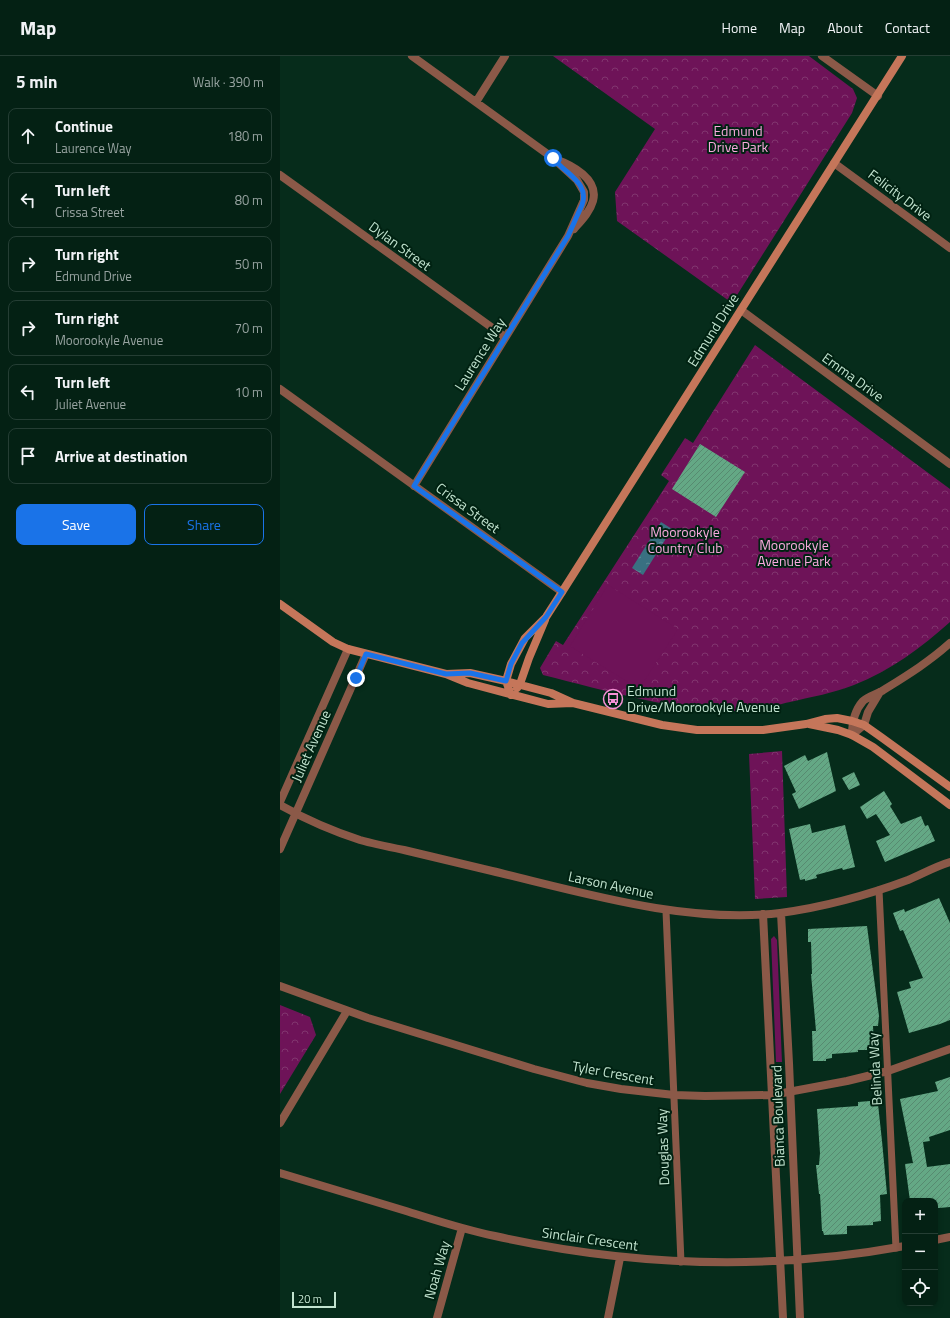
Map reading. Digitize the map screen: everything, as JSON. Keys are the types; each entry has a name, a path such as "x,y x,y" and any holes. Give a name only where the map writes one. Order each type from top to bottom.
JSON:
{"street":[{"name":"Laurence Way","path":"412,56 553,158 577,180 584,192 584,200 568,236 414,486"},
{"path":"476,102 505,56"},
{"path":"822,56 878,96"},
{"name":"Edmund Drive","path":"506,681 511,664 522,643 546,617 902,56"},
{"name":"Felicity Drive","path":"834,163 950,248"},
{"name":"Dylan Street","path":"280,175 505,337"},
{"name":"Emma Drive","path":"741,310 950,464"},
{"name":"Crissa Street","path":"280,389 562,592"},
{"path":"280,604 333,642 348,649 446,674 468,683 548,704 573,703"},
{"name":"Edmund Drive","path":"511,695 520,684 546,617"},
{"path":"852,735 852,721 862,702 869,696 880,692 920,667 950,643"},
{"name":"Juliet Avenue","path":"280,803 348,649"},
{"name":"Juliet Avenue","path":"280,849 366,654"},
{"path":"446,674 470,673 520,684 551,693 573,703 662,725 697,730 763,730 806,724 825,718 837,718 852,721 864,726 950,787"},
{"path":"506,681 511,695"},
{"path":"852,735 864,726 868,712 880,692"},
{"path":"806,724 838,730 852,735 873,747 950,805"},
{"name":"Larson Avenue","path":"280,803 295,813 360,840 570,890 666,910 726,915 781,913 825,905 879,890 908,880 946,863 950,857"},
{"name":"Bianca Boulevard","path":"781,913 800,1318"},
{"name":"Bianca Boulevard","path":"763,914 783,1318"},
{"name":"Tyler Crescent","path":"280,986 347,1011 560,1076 621,1089 674,1095 772,1095 790,1092 888,1072 950,1049"},
{"path":"280,1123 347,1011"},
{"name":"Sinclair Crescent","path":"280,1173 462,1228 542,1246 620,1258 681,1262 797,1261 902,1247"},
{"name":"Noah Way","path":"437,1318 462,1228"},
{"path":"938,1239 950,1237"},
{"path":"608,1318 620,1258"}],"lane":[{"name":"Belinda Way","path":"879,890 896,1248"},
{"name":"Douglas Way","path":"666,910 681,1262"}],"green space":[{"name":"Edmund Drive Park","path":"553,56 809,56 853,89 857,98 852,113 732,303 617,221 615,192 655,129"},
{"name":"Moorookyle Avenue Park","path":"755,345 950,489 950,622 905,658 880,673 839,690 785,703 760,711 728,711 674,705 621,695 543,675 540,668 556,641 563,645 669,481 661,475 685,438 693,443"},
{"path":"608,585 678,629 639,689 570,646"},
{"path":"782,751 787,897 755,899 749,754"},
{"path":"774,936 777,940 782,1062 776,1062 771,939"},
{"path":"280,1005 310,1017 316,1035 280,1094"}],"water":[{"path":"661,522 672,529 643,575 632,568"}],"building":[{"path":"700,444 745,472 716,517 672,489"},
{"path":"827,752 836,791 799,809 792,794 796,792 784,766 805,755 808,761"},
{"path":"854,772 860,785 849,790 842,778"},
{"path":"884,791 892,804 890,806 901,824 921,816 925,826 928,825 935,841 885,862 876,841 890,835 876,814 867,819 860,807"},
{"path":"810,824 812,833 845,825 855,867 843,870 842,868 816,875 817,878 805,881 805,879 800,880 789,829"},
{"path":"939,898 950,923 950,1020 909,1033 897,992 911,988 909,982 923,978 903,930 900,931 893,913 904,909 905,912"},
{"path":"867,926 879,1016 878,1026 873,1026 874,1047 867,1047 867,1050 858,1050 858,1052 832,1054 832,1058 826,1059 826,1061 813,1061 812,1031 816,1031 811,974 811,942 808,942 808,929"},
{"path":"950,1077 950,1130 929,1137 930,1141 923,1142 927,1167 950,1164 950,1207 938,1208 938,1198 910,1198 905,1164 913,1163 900,1099 938,1091 935,1082"},
{"path":"870,1101 870,1104 878,1104 887,1194 880,1195 881,1221 873,1222 873,1225 847,1226 847,1234 824,1235 822,1231 820,1194 816,1165 819,1165 820,1153 817,1109 858,1106 858,1102"}],"place":[{"name":"Edmund Drive/Moorookyle Avenue","path":"613,699"}],"route":[{"path":"356,678 366,654 446,674 470,673 506,681 511,664 525,638 546,617 562,592 414,486 568,236 582,205 584,200 584,192 580,184 553,158"}],"park label":[{"name":"Moorookyle Country Club","path":"685,540"}]}
